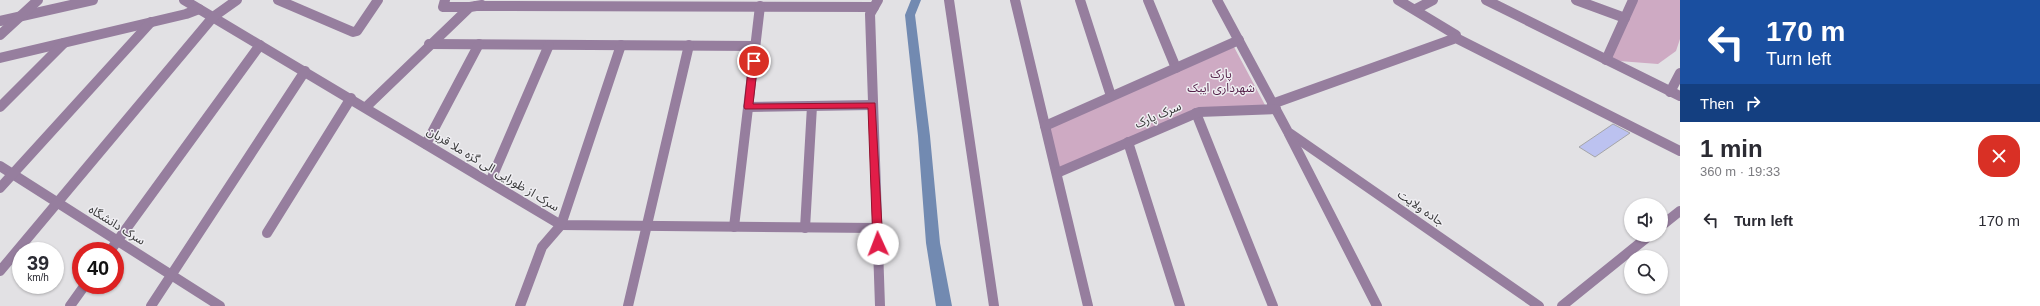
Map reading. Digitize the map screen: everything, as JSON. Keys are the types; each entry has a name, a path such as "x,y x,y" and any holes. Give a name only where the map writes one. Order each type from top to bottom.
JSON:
{"street":[{"path":"0,35 38,0"},
{"path":"0,21 92,0"},
{"name":"سرک از ظورایی الی گزه ملا قربان","path":"184,0 366,106 561,225 877,228"},
{"path":"0,270 213,17 237,0"},
{"path":"278,0 353,32 357,30 378,0"},
{"path":"445,0 443,7 760,6 876,3"},
{"path":"366,106 429,44 473,6 512,0"},
{"path":"949,0 994,306"},
{"path":"1015,0 1088,306"},
{"path":"1080,0 1110,96"},
{"path":"1148,0 1176,68"},
{"name":"جاده ولایت","path":"1217,0 1288,132 1377,306"},
{"path":"1398,0 1416,9 1456,35 1456,38 1680,151"},
{"path":"1416,9 1433,0"},
{"path":"1486,0 1680,96"},
{"path":"1576,0 1625,18"},
{"path":"1606,60 1632,0"},
{"path":"876,3 870,14 880,306"},
{"path":"734,227 760,6"},
{"path":"0,58 186,14 199,9"},
{"path":"0,188 151,22"},
{"name":"سرک پارک","path":"1057,174 1196,113 1274,106 1456,38"},
{"path":"1045,126 1239,40"},
{"path":"0,107 64,43"},
{"path":"429,44 755,46"},
{"path":"426,144 479,44"},
{"path":"118,241 260,45"},
{"path":"490,182 548,45"},
{"path":"520,306 542,247 561,225 621,45"},
{"path":"628,306 689,45"},
{"path":"151,306 305,71"},
{"path":"1670,92 1680,73"},
{"path":"267,233 351,98"},
{"path":"748,107 872,105"},
{"path":"805,228 812,106"},
{"path":"1196,113 1273,306"},
{"name":"جاده ولایت","path":"1288,132 1539,306"},
{"path":"1128,142 1180,306"},
{"name":"سرک دانشگاه","path":"0,166 220,306"},
{"path":"1668,220 1680,211"},
{"path":"1562,306 1641,242"},
{"path":"70,306 79,294"}],"green space":[{"path":"1633,0 1680,0 1680,39 1676,51 1658,64 1619,61 1610,56"},
{"name":"پارک شهرداری ایبک","path":"1234,47 1265,105 1198,109 1060,169 1048,128"}],"building":[{"path":"1613,124 1630,133 1595,157 1579,147"}],"waterway":[{"path":"916,0 910,15 924,136 933,243 944,306"}],"route":[{"path":"754,61 748,107 872,105 878,244"}]}
